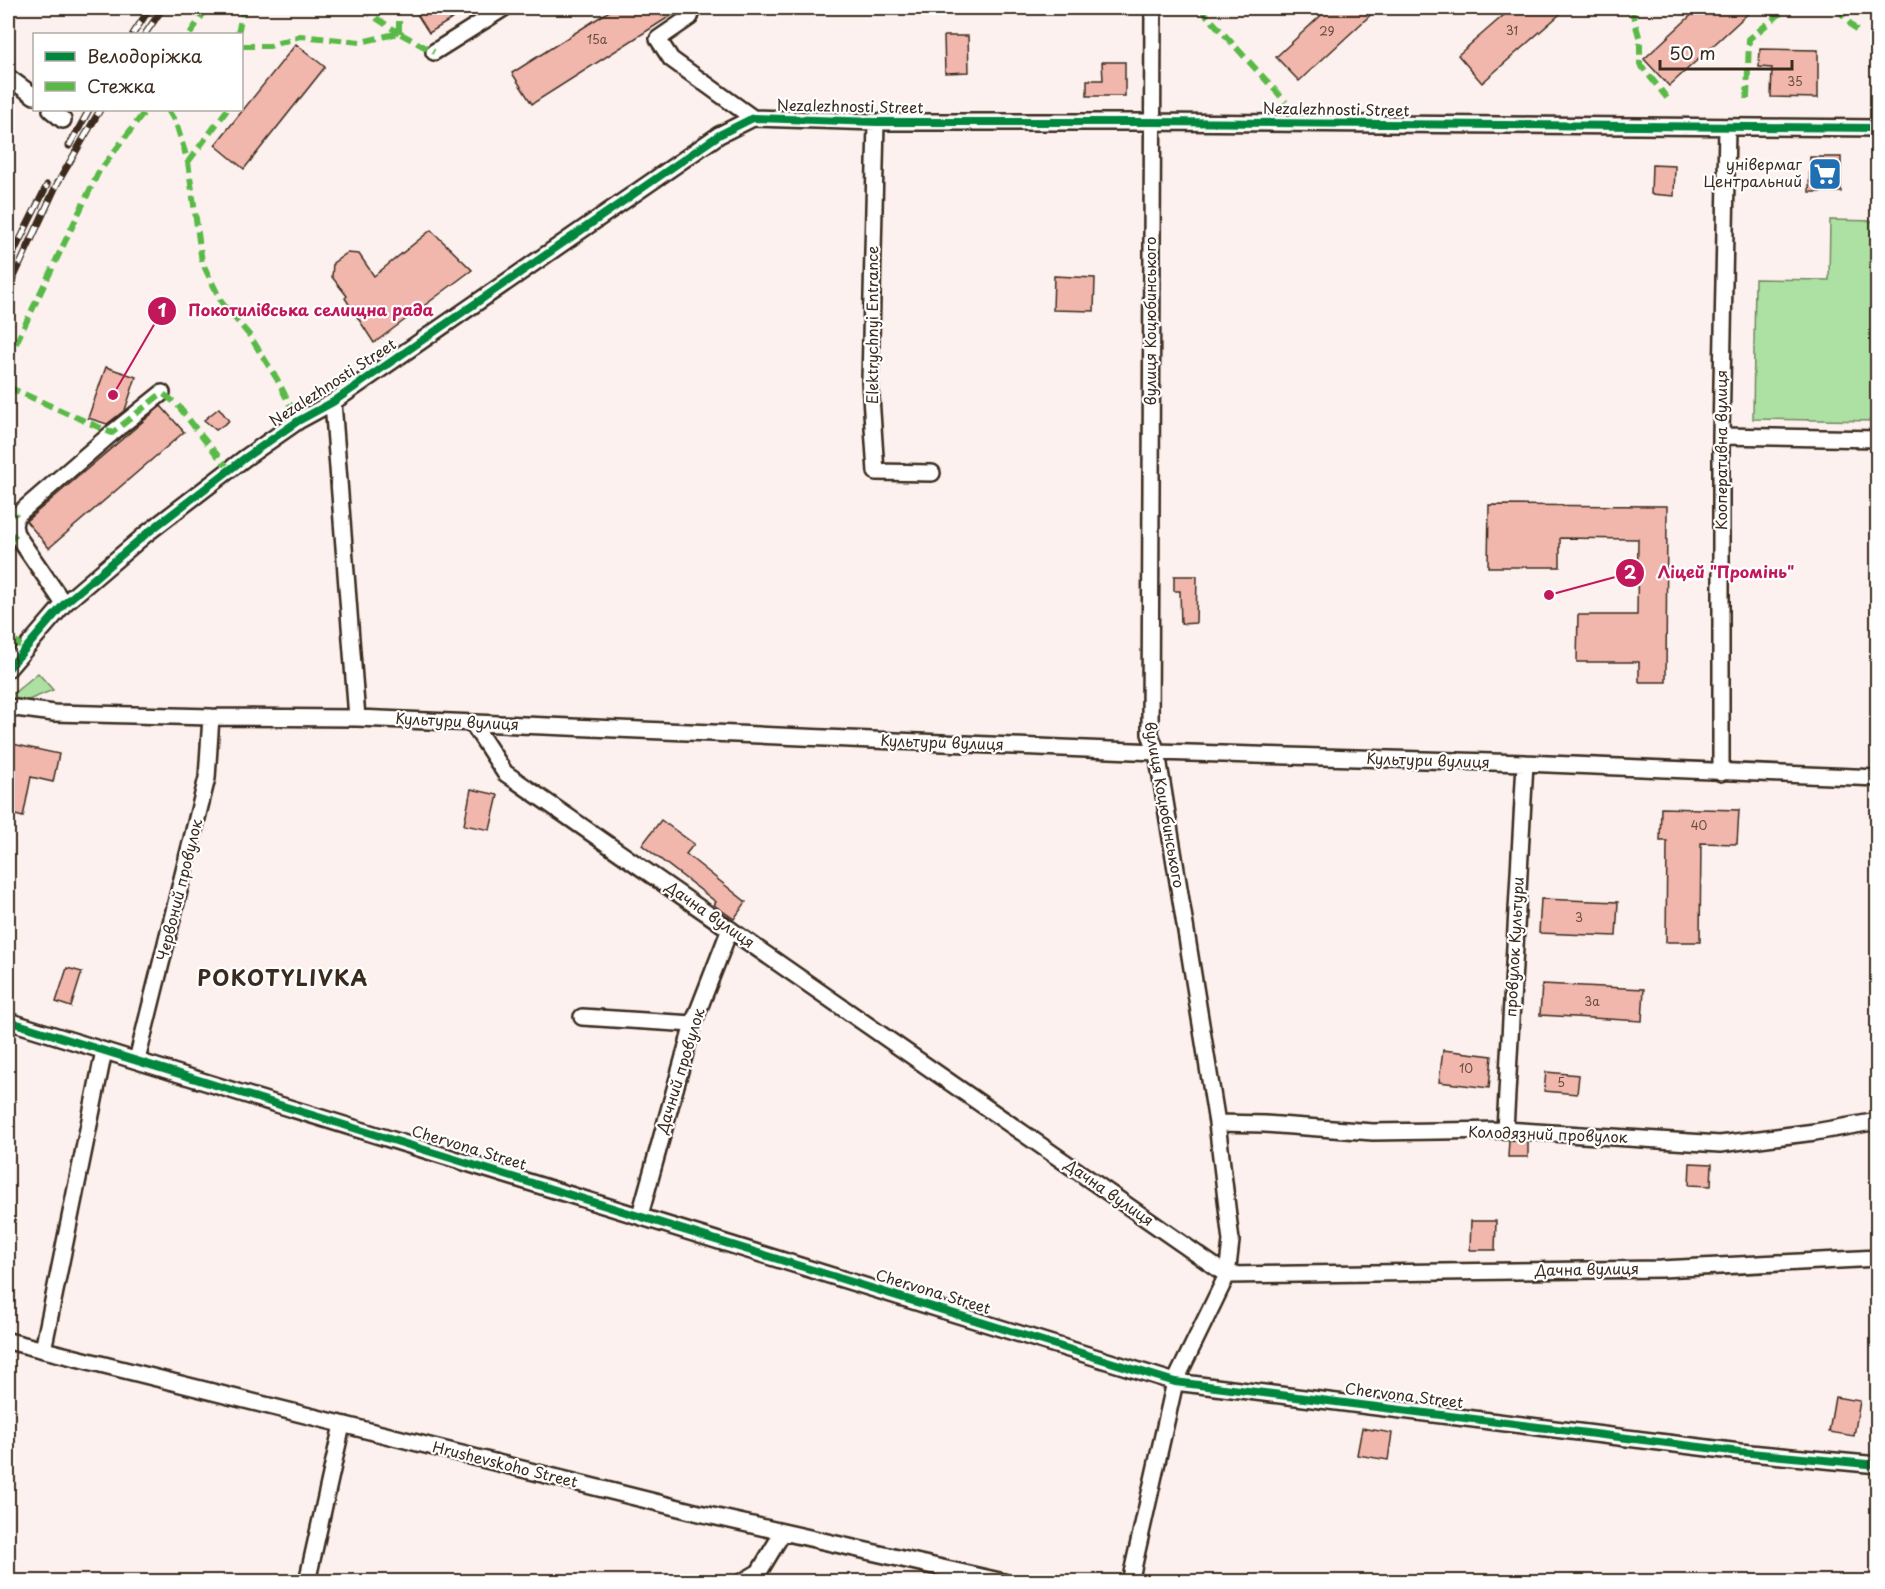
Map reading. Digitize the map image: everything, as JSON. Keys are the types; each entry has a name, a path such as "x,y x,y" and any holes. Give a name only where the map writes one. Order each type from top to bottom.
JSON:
{"street":[{"path":"434,52 504,8"},
{"path":"693,8 690,17 658,39 671,59 753,118"},
{"name":"вулиця Коцюбинського","path":"1130,1581 1175,1382 1227,1275 1231,1241 1217,1123 1156,752 1150,734 1153,8"},
{"path":"8,76 33,95"},
{"path":"52,111 63,120"},
{"name":"Nezalezhnosti Street","path":"8,669 64,604 146,534 245,458 298,421 333,402 719,135 753,118 876,122 1878,128"},
{"name":"Elektrychnyi Entrance","path":"876,122 870,382 876,472 932,473"},
{"name":"Кооперативна вулиця","path":"1721,773 1721,436 1727,128"},
{"path":"64,604 16,534 14,526 16,516 162,393"},
{"path":"333,402 357,718"},
{"path":"1721,436 1878,439"},
{"name":"Культури вулиця","path":"8,707 54,713 357,718 1156,752 1878,778"},
{"name":"Червоний провулок","path":"137,1060 207,778 211,717"},
{"name":"Дачна вулиця","path":"474,723 505,773 1227,1275 1661,1269 1878,1258"},
{"name":"провулок Культури","path":"1505,1130 1525,764"},
{"name":"Дачний провулок","path":"640,1215 693,1024 730,929"},
{"path":"582,1017 693,1024"},
{"name":"Chervona Street","path":"8,1021 1175,1382 1740,1452 1878,1465"},
{"path":"44,1350 104,1051"},
{"name":"Колодязний провулок","path":"1217,1123 1373,1132 1505,1130 1720,1144 1815,1132 1878,1121"},
{"name":"Hrushevskoho Street","path":"8,1341 783,1532 1004,1581"},
{"path":"307,1581 342,1425"},
{"path":"742,1581 759,1572 783,1532"}],"green space":[{"path":"1830,220 1877,221 1877,421 1753,419 1755,279 1829,280"},
{"path":"38,673 53,690 26,701 8,698"}],"building":[{"path":"413,8 470,8 429,33"},
{"path":"614,8 683,8 532,104 512,73"},
{"path":"1329,8 1378,8 1299,81 1276,57"},
{"path":"1512,8 1567,8 1482,83 1458,55"},
{"path":"1699,8 1754,8 1669,86 1644,59"},
{"path":"944,36 968,36 969,72 945,73"},
{"path":"296,44 325,67 244,169 215,145"},
{"path":"1760,49 1818,50 1818,98 1771,97 1772,68 1759,67"},
{"path":"1102,62 1125,62 1125,96 1087,96 1087,80 1103,80"},
{"name":"універмаг Центральний","path":"1810,157 1841,157 1841,192 1809,192"},
{"path":"1652,165 1675,166 1674,196 1651,194"},
{"path":"431,230 472,270 374,343 345,298 347,296 332,277 333,263 347,253 359,254 374,276"},
{"path":"1054,276 1095,278 1094,311 1053,310"},
{"path":"106,367 136,377 125,410 107,424 88,418"},
{"path":"161,406 184,432 49,548 26,521"},
{"path":"219,408 229,421 216,430 204,420"},
{"path":"1489,505 1667,506 1666,682 1639,682 1639,662 1577,662 1578,615 1637,615 1638,539 1560,538 1560,567 1488,567"},
{"path":"1174,576 1197,576 1196,623 1181,624 1180,591 1174,591"},
{"path":"8,743 59,754 53,782 31,777 23,817 8,813"},
{"path":"471,789 498,795 490,830 464,825"},
{"path":"1661,808 1739,810 1737,844 1701,843 1700,942 1666,942 1667,841 1660,841"},
{"path":"661,820 694,844 686,854 746,902 734,919 714,905 716,902 642,845"},
{"path":"1541,899 1618,902 1616,936 1539,933"},
{"path":"67,968 82,972 71,1007 56,1002"},
{"path":"1542,984 1644,989 1642,1021 1540,1015"},
{"path":"1443,1050 1492,1056 1489,1088 1439,1082"},
{"path":"1546,1072 1579,1075 1577,1094 1544,1091"},
{"path":"1509,1140 1528,1141 1528,1157 1508,1157"},
{"path":"1690,1163 1712,1164 1711,1186 1689,1185"},
{"path":"1471,1221 1496,1221 1495,1250 1470,1250"},
{"path":"1835,1397 1860,1401 1854,1436 1829,1432"},
{"path":"1362,1428 1392,1433 1388,1460 1357,1455"}],"railway":[{"path":"134,33 150,8"},
{"path":"146,33 163,8"},
{"path":"69,146 88,111"},
{"path":"8,290 57,184 99,111"},
{"path":"8,264 47,185"}],"marked path":[{"path":"191,33 207,8"},
{"path":"238,33 243,8"},
{"path":"361,8 399,33"},
{"path":"399,8 399,33"},
{"path":"1200,8 1286,102"},
{"path":"1631,8 1640,40 1640,64 1667,98"},
{"path":"1747,99 1749,39 1787,8"},
{"path":"1837,8 1859,34"},
{"path":"243,46 270,46 300,36 361,42 399,33 434,52"},
{"path":"8,360 98,173 145,111"},
{"path":"169,111 176,123 188,162 202,262 222,303 250,336 277,379 298,421"},
{"path":"188,162 226,111"},
{"path":"8,387 112,433 162,393 177,404 230,470"},
{"path":"8,469 8,493"},
{"path":"8,497 16,516"},
{"path":"8,543 16,534"},
{"path":"8,606 12,636 23,649"}],"cycle path":[{"path":"8,669 64,604 146,534 245,458 298,421 333,402 719,135 753,118 876,122 1878,128"},
{"path":"8,1021 1175,1382 1740,1452 1878,1465"}],"place":[{"name":"універмаг Центральний","path":"1825,174"},
{"name":"Покотилівська селищна рада","path":"113,395"},
{"name":"Ліцей \"Промінь\"","path":"1549,595"}],"district":[{"name":"POKOTYLIVKA","path":"283,979"}]}
